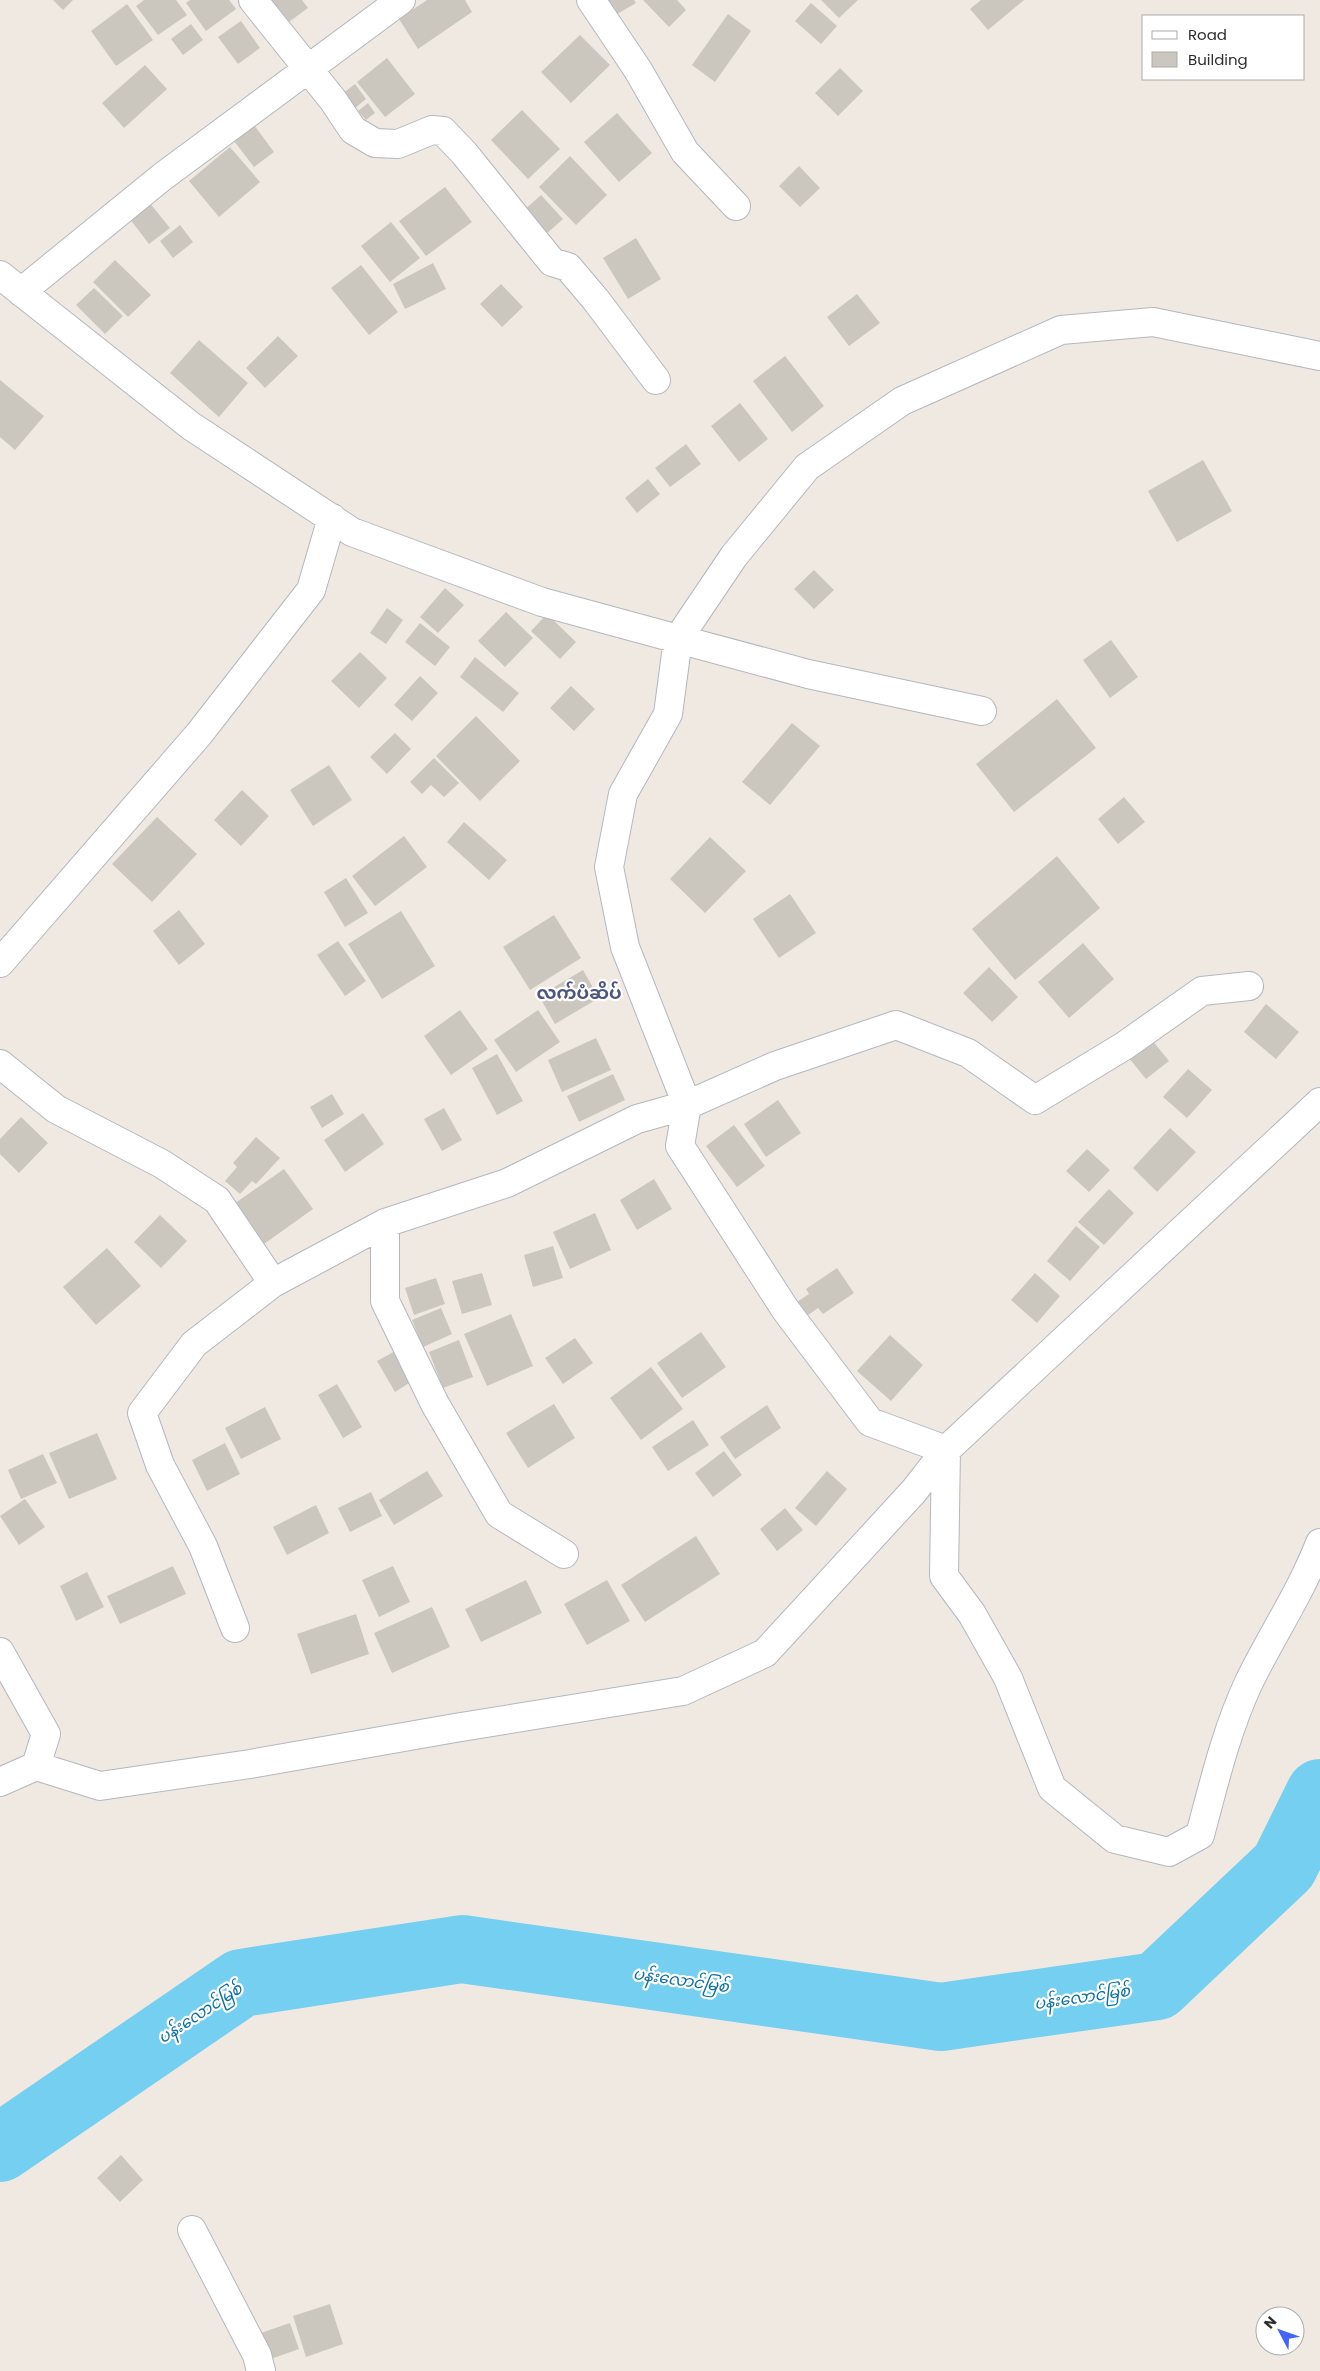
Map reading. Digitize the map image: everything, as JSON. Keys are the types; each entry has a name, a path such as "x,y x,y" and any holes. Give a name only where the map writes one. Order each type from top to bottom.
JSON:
{"street":[{"path":"253,0 306,69 333,100 353,130 375,143 398,144 432,130 443,131 464,153 552,262 568,267 596,300 656,380"},
{"path":"22,292 162,177 401,0"},
{"path":"591,0 638,70 685,152 736,206"},
{"path":"0,275 191,426 352,532 542,602 808,674 982,711"},
{"path":"946,1450 870,1422 785,1309 680,1146 686,1105 625,947 609,867 623,794 668,714 678,639 734,556 807,468 902,401 1061,330 1153,322 1320,356"},
{"path":"0,963 199,734 310,590 332,518"},
{"path":"235,1628 203,1546 160,1465 142,1413 194,1344 272,1283 385,1223 507,1183 637,1119 686,1105 774,1066 896,1025 968,1053 1035,1100 1124,1046 1202,991 1249,986"},
{"path":"0,1064 56,1109 162,1164 217,1200 272,1283"},
{"path":"0,1782 36,1766 100,1786 250,1764 683,1691 765,1653 914,1491 946,1450 1320,1102"},
{"path":"385,1223 385,1301 435,1404 499,1514 564,1554"},
{"path":"946,1450 944,1576 972,1614 1008,1678 1052,1788 1116,1839 1169,1852 1200,1835 1223,1748 1249,1683 1307,1575 1320,1543"},
{"path":"0,1652 46,1734 36,1766"},
{"path":"192,2230 256,2355 261,2371"}],"building":[{"path":"53,0 73,0 63,10"},
{"path":"144,0 176,0 187,15 158,35 136,6"},
{"path":"190,0 229,0 236,9 206,31 186,3"},
{"path":"262,0 302,0 308,8 282,27"},
{"path":"427,0 465,0 472,12 418,49 399,19"},
{"path":"602,0 634,0 636,3 612,17"},
{"path":"643,0 677,0 686,10 669,27"},
{"path":"821,0 858,0 839,18"},
{"path":"981,0 1024,0 988,30 970,9"},
{"path":"811,3 837,26 821,44 795,21"},
{"path":"127,4 153,40 116,66 91,31"},
{"path":"728,14 751,31 715,82 692,65"},
{"path":"241,21 260,48 238,64 218,37"},
{"path":"191,24 203,40 183,55 171,39"},
{"path":"580,35 610,65 571,103 541,72"},
{"path":"387,58 415,94 385,117 357,82"},
{"path":"145,65 167,89 124,128 102,103"},
{"path":"840,68 863,91 838,116 815,93"},
{"path":"355,84 366,99 354,109 342,94"},
{"path":"368,103 375,113 366,120 358,111"},
{"path":"522,110 560,149 528,179 491,140"},
{"path":"617,113 652,153 619,182 584,142"},
{"path":"254,125 274,152 254,167 234,141"},
{"path":"230,147 260,182 219,217 189,181"},
{"path":"570,156 607,195 576,225 539,187"},
{"path":"799,166 820,188 800,207 779,186"},
{"path":"445,187 472,222 426,256 399,221"},
{"path":"541,195 563,219 544,236 522,212"},
{"path":"149,202 170,228 149,244 129,218"},
{"path":"391,222 420,258 390,282 361,246"},
{"path":"180,225 193,242 173,258 160,241"},
{"path":"636,238 661,279 628,299 603,258"},
{"path":"115,260 151,295 128,317 93,282"},
{"path":"433,263 446,289 405,309 393,284"},
{"path":"361,265 398,312 369,335 331,288"},
{"path":"501,284 523,307 502,327 480,304"},
{"path":"94,288 123,316 105,334 76,305"},
{"path":"857,294 880,323 849,346 827,317"},
{"path":"278,336 298,356 265,388 246,368"},
{"path":"199,340 248,383 219,417 170,373"},
{"path":"785,356 824,406 792,432 753,381"},
{"path":"0,380 44,416 15,450 0,437"},
{"path":"740,403 768,439 739,462 711,426"},
{"path":"686,444 701,464 670,487 655,468"},
{"path":"1203,460 1232,511 1177,542 1148,491"},
{"path":"648,479 660,494 637,513 625,498"},
{"path":"814,570 834,590 814,609 794,589"},
{"path":"445,588 464,605 438,633 420,617"},
{"path":"387,608 403,620 386,644 370,633"},
{"path":"506,612 533,638 505,667 478,641"},
{"path":"547,614 576,642 560,659 531,631"},
{"path":"420,623 450,647 435,666 405,642"},
{"path":"1111,640 1138,677 1110,698 1083,660"},
{"path":"360,652 387,678 359,708 331,681"},
{"path":"475,657 519,693 503,712 460,677"},
{"path":"420,676 438,693 412,721 394,705"},
{"path":"571,686 595,709 574,731 550,708"},
{"path":"1057,699 1096,748 1014,812 976,764"},
{"path":"476,716 520,761 480,801 436,756"},
{"path":"792,723 820,746 770,805 742,782"},
{"path":"395,733 411,749 387,774 370,757"},
{"path":"434,758 459,783 444,797 431,785 422,794 410,782"},
{"path":"329,765 352,800 313,826 290,790"},
{"path":"242,790 269,816 241,846 214,820"},
{"path":"1124,797 1145,822 1118,844 1098,819"},
{"path":"157,817 197,854 152,902 112,864"},
{"path":"464,822 507,860 489,880 447,842"},
{"path":"404,836 427,867 375,906 352,876"},
{"path":"710,837 746,871 705,913 670,879"},
{"path":"1057,856 1100,908 1015,980 972,929"},
{"path":"346,878 368,913 345,927 324,892"},
{"path":"790,894 816,933 779,958 753,919"},
{"path":"179,910 205,944 179,965 153,931"},
{"path":"401,911 435,966 382,999 348,944"},
{"path":"554,915 581,958 530,990 503,947"},
{"path":"338,941 366,981 345,996 317,955"},
{"path":"1083,943 1114,979 1069,1018 1038,982"},
{"path":"989,967 1018,997 992,1022 963,993"},
{"path":"583,970 599,998 555,1024 539,996"},
{"path":"1266,1004 1299,1032 1276,1059 1244,1032"},
{"path":"460,1010 488,1049 451,1075 424,1036"},
{"path":"538,1010 560,1042 516,1072 494,1040"},
{"path":"1147,1034 1169,1061 1146,1079 1124,1052"},
{"path":"596,1038 611,1070 562,1092 548,1060"},
{"path":"497,1054 523,1101 497,1115 472,1068"},
{"path":"1188,1069 1212,1090 1187,1118 1163,1097"},
{"path":"613,1074 625,1100 579,1122 567,1096"},
{"path":"332,1094 344,1114 322,1128 310,1107"},
{"path":"778,1100 801,1133 766,1157 744,1124"},
{"path":"444,1108 462,1140 442,1151 424,1119"},
{"path":"363,1113 384,1144 345,1172 324,1140"},
{"path":"21,1117 48,1143 19,1173 0,1154 0,1139"},
{"path":"734,1125 765,1166 737,1187 706,1146"},
{"path":"1170,1128 1196,1152 1157,1192 1133,1168"},
{"path":"256,1137 280,1158 256,1184 252,1181 240,1194 225,1181 237,1167 233,1163"},
{"path":"1087,1149 1110,1170 1089,1192 1066,1171"},
{"path":"284,1169 313,1209 257,1249 228,1208"},
{"path":"654,1179 672,1209 637,1230 620,1200"},
{"path":"1109,1189 1134,1213 1104,1245 1078,1222"},
{"path":"595,1213 611,1250 570,1269 553,1232"},
{"path":"160,1215 187,1241 161,1268 134,1242"},
{"path":"1076,1226 1100,1247 1070,1281 1047,1261"},
{"path":"553,1246 563,1278 533,1287 524,1255"},
{"path":"107,1248 141,1286 96,1325 63,1287"},
{"path":"837,1268 854,1293 823,1314 818,1308 801,1320 791,1306 809,1294 806,1289"},
{"path":"482,1273 492,1305 462,1314 452,1281"},
{"path":"1035,1273 1060,1296 1037,1323 1011,1300"},
{"path":"436,1278 445,1304 414,1315 405,1288"},
{"path":"441,1308 452,1334 423,1347 412,1320"},
{"path":"511,1314 533,1366 487,1386 464,1334"},
{"path":"701,1332 726,1367 682,1398 657,1363"},
{"path":"890,1335 923,1365 891,1401 857,1371"},
{"path":"575,1338 593,1363 563,1384 545,1358"},
{"path":"459,1340 473,1377 443,1388 429,1352"},
{"path":"397,1350 414,1380 395,1392 377,1361"},
{"path":"651,1367 683,1409 641,1440 610,1398"},
{"path":"337,1384 362,1427 343,1438 318,1395"},
{"path":"554,1404 575,1438 528,1468 506,1433"},
{"path":"767,1405 781,1428 735,1459 720,1437"},
{"path":"265,1407 281,1439 241,1459 225,1428"},
{"path":"693,1420 709,1445 668,1471 652,1447"},
{"path":"97,1433 117,1479 69,1499 49,1453"},
{"path":"225,1443 240,1474 207,1491 192,1460"},
{"path":"724,1451 742,1475 713,1497 695,1473"},
{"path":"43,1454 57,1483 21,1499 8,1470"},
{"path":"427,1471 443,1496 394,1525 379,1500"},
{"path":"827,1471 847,1489 816,1526 795,1508"},
{"path":"371,1492 382,1516 350,1532 338,1508"},
{"path":"25,1499 45,1527 19,1545 0,1516"},
{"path":"316,1505 329,1533 287,1555 273,1527"},
{"path":"785,1508 803,1530 777,1551 760,1529"},
{"path":"696,1536 720,1574 645,1622 621,1585"},
{"path":"173,1566 186,1594 120,1624 107,1596"},
{"path":"393,1566 410,1602 379,1617 362,1580"},
{"path":"87,1572 104,1607 76,1621 60,1586"},
{"path":"526,1580 542,1613 481,1642 465,1609"},
{"path":"607,1580 630,1621 587,1645 564,1604"},
{"path":"432,1607 450,1647 392,1673 374,1633"},
{"path":"356,1614 369,1654 311,1674 297,1634"},
{"path":"121,2155 143,2180 120,2202 97,2178"},
{"path":"330,2304 343,2344 306,2357 293,2316"},
{"path":"290,2323 299,2349 268,2360 258,2334"}],"waterway":[{"name":"ပန်းလောင်မြစ်","path":"0,2148 241,1983 462,1949 941,2017 1157,1986 1284,1866 1320,1793"}],"district":[{"name":"လက်ပံဆိပ်","path":"579,992"}]}
